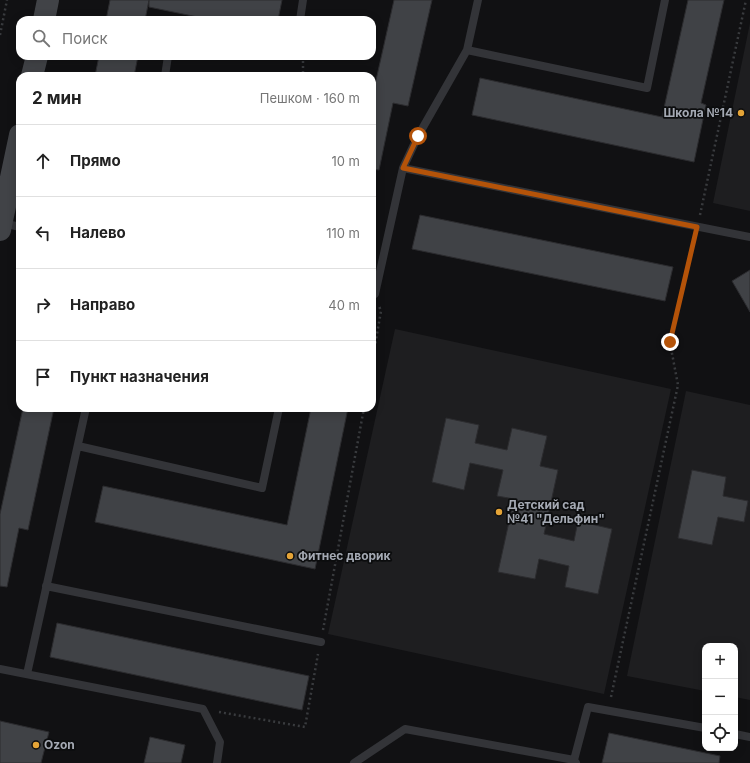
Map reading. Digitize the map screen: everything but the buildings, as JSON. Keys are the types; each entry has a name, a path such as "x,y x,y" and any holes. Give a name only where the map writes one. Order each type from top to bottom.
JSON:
{"street":[{"path":"45,16 48,0"},
{"path":"33,72 36,60"},
{"path":"5,226 16,159"}],"lane":[{"path":"301,16 303,0"},
{"path":"376,281 403,168 418,136 467,50 478,0"},
{"path":"467,50 647,88 664,0"},
{"path":"165,72 167,60"},
{"path":"403,168 750,237"},
{"path":"27,674 85,412"},
{"path":"78,446 262,488 279,412"},
{"path":"46,586 321,642"},
{"path":"0,669 203,709 220,742 217,763"},
{"path":"354,763 405,730 575,762 588,707 702,727"},
{"path":"738,735 750,737"}],"path":[{"path":"0,35 7,0"},
{"path":"609,711 678,385 670,342 697,227 746,0"},
{"path":"303,60 304,72"},
{"path":"376,300 382,311 376,342"},
{"path":"203,709 305,727 363,412"}],"shaded area":[{"name":"Школа №14","path":"750,23 750,211 713,203"},
{"name":"Детский сад №41 \"Дельфин\"","path":"395,329 671,389 604,694 328,634"},
{"path":"686,391 750,405 750,700 738,698 738,643 702,643 702,690 627,676"}],"place":[{"name":"Школа №14","path":"741,113"},
{"name":"Детский сад №41 \"Дельфин\"","path":"499,512"},
{"name":"Фитнес дворик","path":"290,556"},
{"name":"Ozon","path":"36,745"}],"route":[{"path":"418,136 403,168 697,227 670,342"}]}
